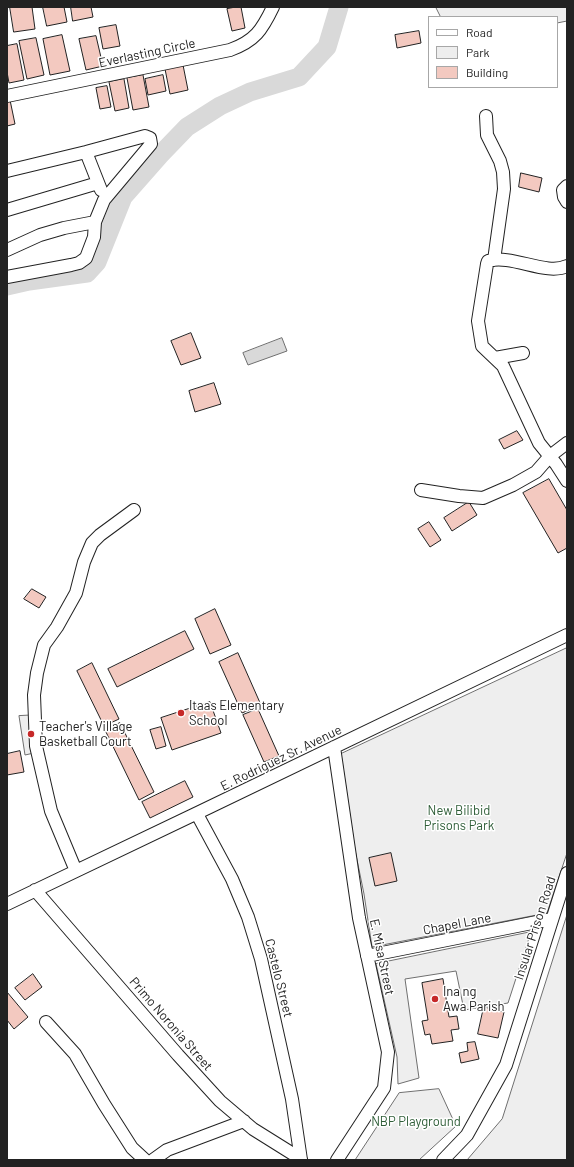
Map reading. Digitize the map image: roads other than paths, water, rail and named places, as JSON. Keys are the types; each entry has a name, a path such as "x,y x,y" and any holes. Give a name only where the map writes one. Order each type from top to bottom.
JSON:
{"street":[{"name":"Everlasting Circle","path":"7,96 230,50 242,46 258,33 273,7"},
{"path":"486,116 487,135 500,161 503,172 504,189 494,260"},
{"path":"7,171 145,136 150,138 150,144 104,200 95,222 94,237 86,258 79,263 7,277"},
{"path":"86,152 104,200"},
{"path":"7,210 98,183"},
{"path":"567,186 564,190 564,197 567,202"},
{"path":"7,250 40,235 64,228 95,222"},
{"path":"567,266 557,269 513,261 488,261 478,321 482,346 504,366 539,443 567,481"},
{"path":"495,358 523,353"},
{"path":"421,490 483,498 513,485 536,472 550,456 567,443"},
{"path":"76,871 51,811 36,746 34,696 37,673 44,645 60,622 76,593 84,562 92,543 100,535 134,510"},
{"name":"E. Rodriguez Sr. Avenue","path":"7,904 567,636"},
{"name":"E. Misa Street","path":"334,747 359,918 388,1052 384,1088 337,1160"},
{"name":"Castelo Street","path":"197,814 232,879 248,917 259,952 292,1099 301,1160"},
{"name":"Insular Prison Road","path":"443,1160 467,1135 506,1065 567,873"},
{"name":"Primo Noronia Street","path":"36,890 183,1061 220,1101 253,1129 301,1160"},
{"name":"Chapel Lane","path":"367,956 552,919"},
{"path":"46,1022 75,1054 132,1148 145,1160"},
{"path":"153,1160 167,1150 244,1121"}],"waterway":[{"path":"7,286 29,281 87,273 97,262 123,197 160,155 187,127 220,106 250,92 299,77 327,47 339,7"}],"place":[{"name":"Itaas Elementary School","path":"181,713"},
{"name":"Teacher's Village Basketball Court","path":"31,734"},
{"name":"Ina ng Awa Parish","path":"435,999"}],"park label":[{"name":"New Bilibid Prisons Park","path":"459,818"},
{"name":"NBP Playground","path":"416,1122"}]}
